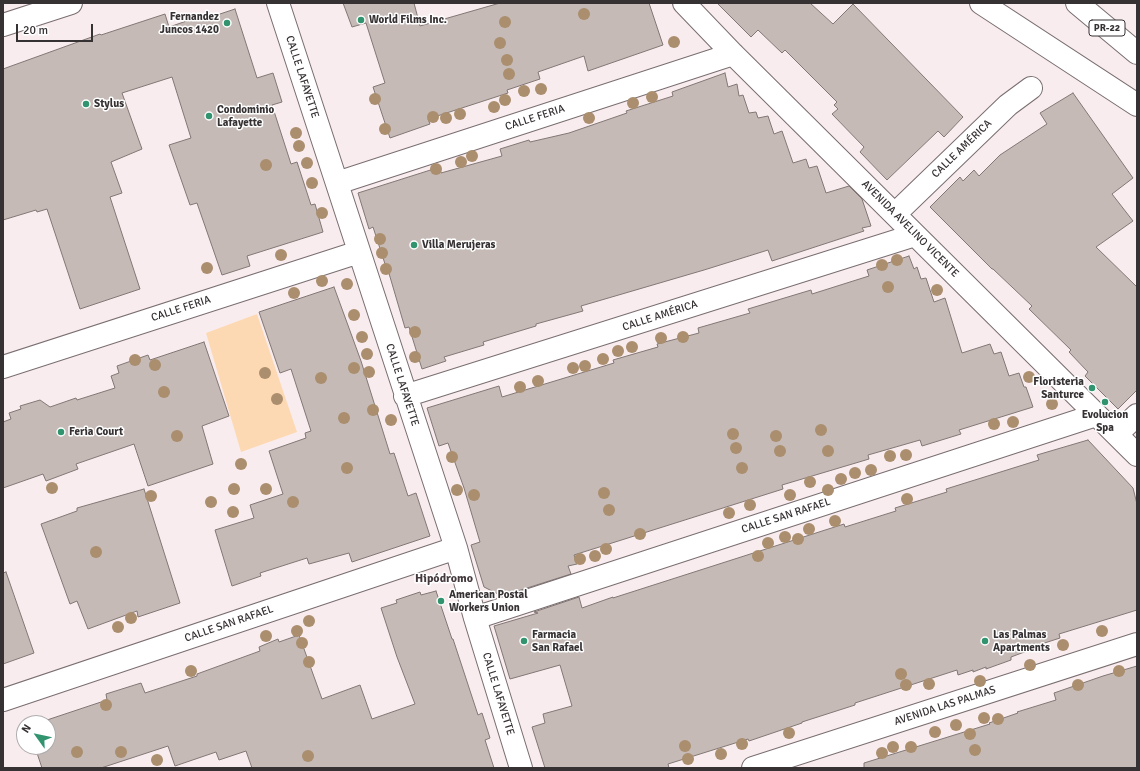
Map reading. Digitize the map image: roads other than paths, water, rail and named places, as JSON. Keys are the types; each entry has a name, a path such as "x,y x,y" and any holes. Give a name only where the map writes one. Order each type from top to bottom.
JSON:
{"main road":[{"path":"3,25 70,3"},
{"name":"CALLE LAFAYETTE","path":"278,3 405,396 456,548 475,618 521,768"},
{"name":"AVENIDA AVELINO VICENTE","path":"684,3 733,54 1137,455"},
{"path":"981,3 1137,106"},
{"name":"PR-22","path":"1077,3 1137,53"},
{"name":"CALLE FERIA","path":"337,183 733,54"},
{"name":"CALLE AMÉRICA","path":"895,214 1008,105 1031,88"},
{"name":"CALLE AMÉRICA","path":"405,396 915,235"},
{"name":"CALLE FERIA","path":"3,367 359,252"},
{"path":"1117,434 1137,414"},
{"name":"CALLE SAN RAFAEL","path":"475,618 1096,415"},
{"name":"CALLE SAN RAFAEL","path":"3,700 456,548"},
{"name":"AVENIDA LAS PALMAS","path":"754,768 1137,644"}],"place":[{"name":"World Films Inc.","path":"361,20"},
{"name":"Fernandez Juncos 1420","path":"227,23"},
{"name":"Stylus","path":"86,104"},
{"name":"Condominio Lafayette","path":"209,116"},
{"name":"Villa Merujeras","path":"414,245"},
{"name":"Floristeria Santurce","path":"1092,388"},
{"name":"Evolucion Spa","path":"1105,402"},
{"name":"Feria Court","path":"61,432"},
{"name":"American Postal Workers Union","path":"441,601"},
{"name":"Farmacia San Rafael","path":"524,641"},
{"name":"Las Palmas Apartments","path":"985,641"}],"district":[{"name":"Hipódromo","path":"444,579"}]}
